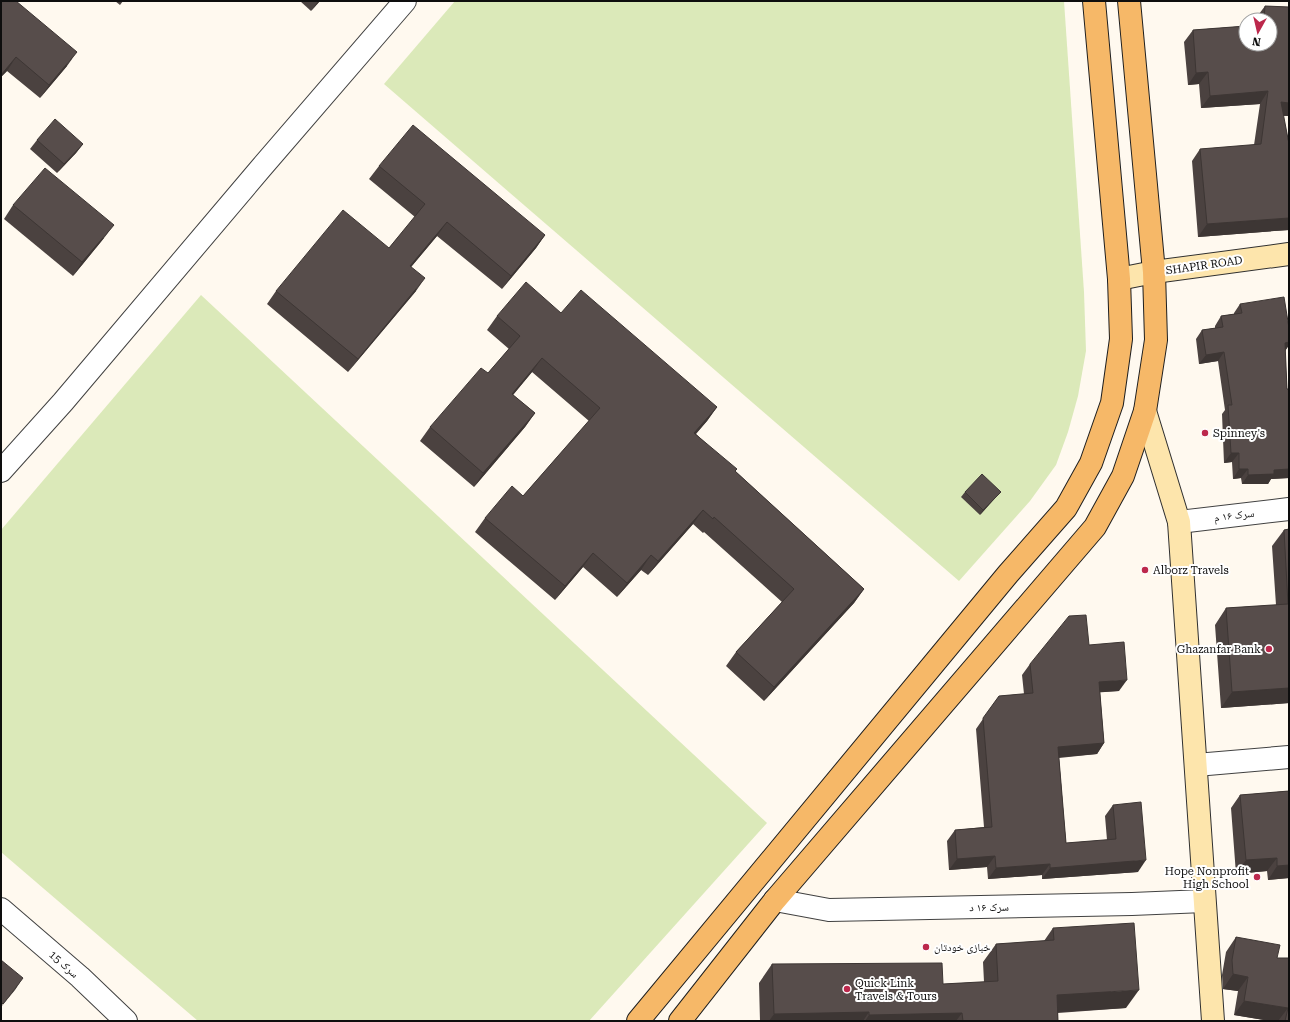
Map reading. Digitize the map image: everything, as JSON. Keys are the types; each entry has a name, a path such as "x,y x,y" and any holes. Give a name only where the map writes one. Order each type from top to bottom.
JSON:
{"main road":[{"path":"638,1021 1008,574 1066,508 1091,463 1112,403 1121,339 1118,279 1094,1"},
{"path":"680,1021 775,900 1095,527 1123,476 1145,411 1156,340 1154,272 1129,1"},
{"path":"753,883 775,900"}],"street":[{"path":"1,471 63,402 405,1"},
{"name":"SHAPIR ROAD","path":"1118,279 1154,272 1289,254"},
{"path":"1145,411 1179,522 1213,1021"},
{"name":"سرک ۱۶ م","path":"1179,522 1289,509"},
{"path":"1196,765 1289,757"},
{"name":"سرک ۱۶ د","path":"775,900 829,910 1132,904 1204,901"},
{"name":"سرک 15","path":"1,909 80,977 126,1021"}],"green space":[{"path":"455,1 1064,1 1084,292 1086,351 1078,396 1068,432 1056,465 1030,501 959,581 384,84"},
{"path":"201,295 767,823 589,1021 198,1021 1,852 1,530"}],"building":[{"path":"1,1 16,1 77,52 49,85 16,57 1,75"},
{"path":"1265,6 1289,7 1289,103 1281,102 1289,144 1289,218 1207,224 1200,149 1261,144 1268,91 1210,96 1208,72 1196,73 1193,30 1238,27 1238,52 1278,52 1278,12 1265,12"},
{"path":"55,119 83,144 64,164 37,140"},
{"path":"413,125 545,235 511,276 447,222 410,266 425,278 358,359 276,291 343,210 389,248 425,204 379,166"},
{"path":"45,168 114,225 82,262 13,205"},
{"path":"526,282 561,313 581,290 717,407 694,433 737,469 735,471 864,589 774,687 736,652 794,589 714,517 713,519 703,510 658,561 651,555 627,583 593,553 565,586 485,518 512,486 523,496 600,408 542,358 512,394 535,413 483,473 430,427 481,368 488,373 520,336 497,316"},
{"path":"1284,297 1289,328 1289,342 1285,343 1287,389 1289,389 1289,469 1274,470 1274,474 1248,475 1248,469 1239,469 1239,453 1231,453 1228,405 1232,405 1224,352 1206,355 1202,330 1223,327 1221,316 1242,313 1240,304"},
{"path":"982,474 1001,492 983,510 965,492"},
{"path":"1289,529 1289,688 1232,692 1226,608 1288,604 1284,530"},
{"path":"1086,615 1089,645 1124,642 1127,680 1099,682 1104,743 1058,747 1066,843 1116,839 1113,805 1141,802 1146,860 1050,868 1050,864 996,868 995,856 957,859 955,830 992,827 983,718 999,696 1033,693 1030,664 1069,616"},
{"path":"1289,791 1289,865 1277,866 1277,858 1246,860 1240,795"},
{"path":"1134,923 1139,990 1057,995 1058,1021 963,1021 962,1013 869,1015 869,1012 774,1014 772,964 942,963 943,984 998,981 996,944 1054,940 1053,928"},
{"path":"1236,937 1280,945 1277,958 1289,958 1289,1021 1285,1021 1288,1008 1244,1001 1248,977 1233,974 1232,960"},
{"path":"1,960 23,978 3,1004 1,1002"}],"place":[{"name":"Spinney's","path":"1205,433"},
{"name":"Alborz Travels","path":"1145,570"},
{"name":"Ghazanfar Bank","path":"1269,649"},
{"name":"Hope Nonprofit High School","path":"1257,877"},
{"name":"خبازی خودتان","path":"926,947"},
{"name":"Quick Link Travels & Tours","path":"847,989"}]}
